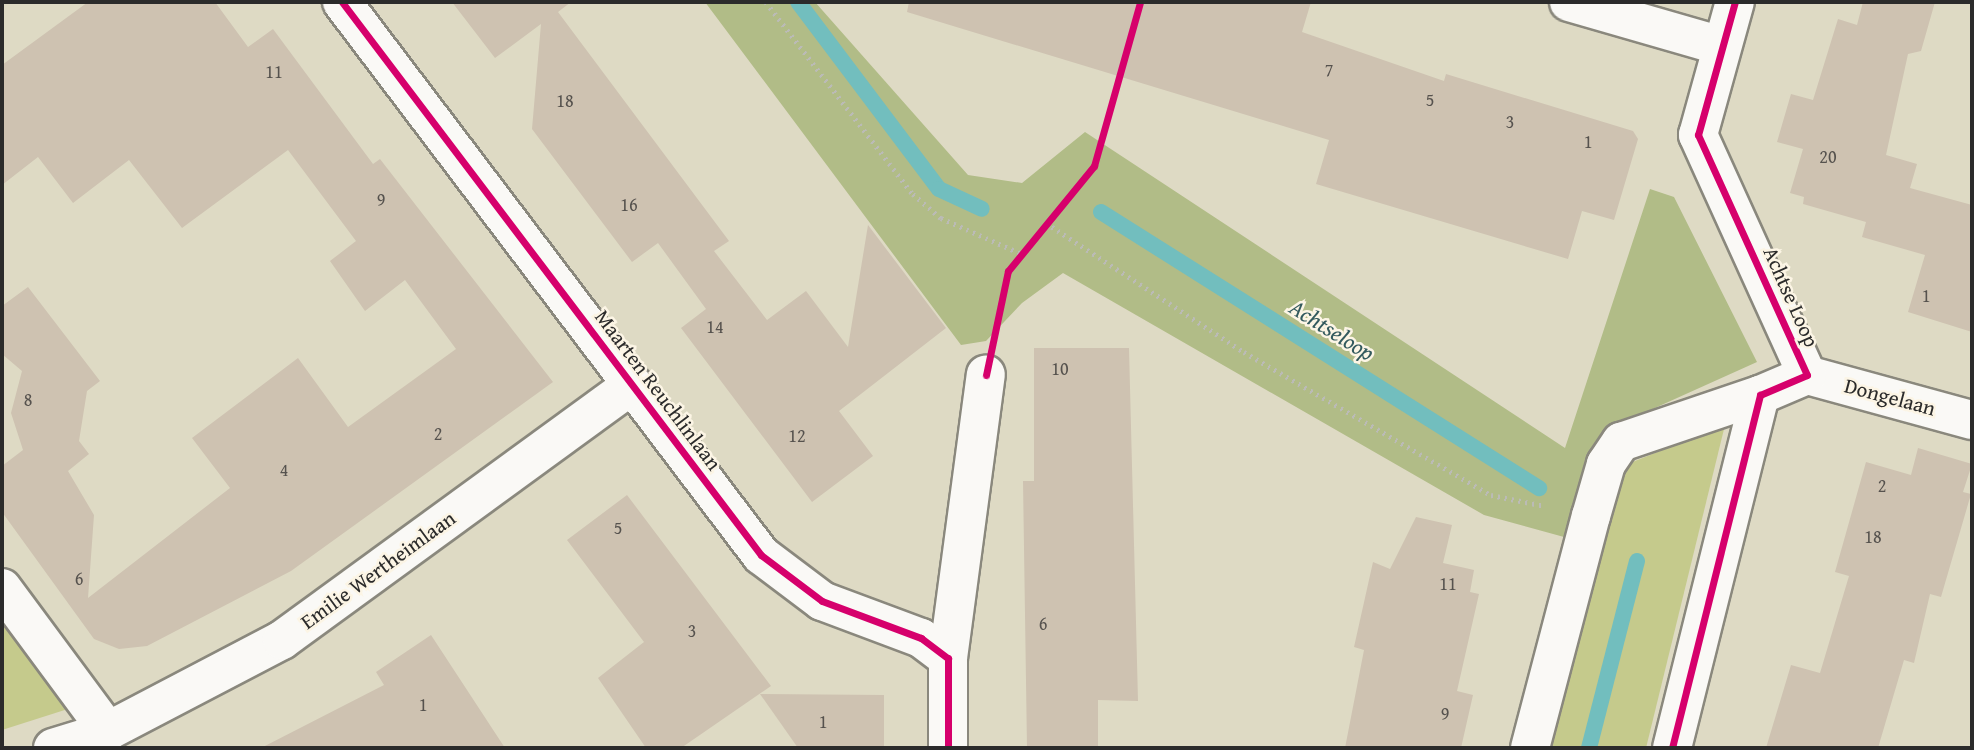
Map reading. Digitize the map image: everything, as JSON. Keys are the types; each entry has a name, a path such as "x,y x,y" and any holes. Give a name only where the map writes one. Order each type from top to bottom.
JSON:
{"street":[{"name":"Maarten Reuchlinlaan","path":"342,2 761,555 822,601 921,638 948,658"},
{"path":"1569,2 1721,46"},
{"name":"Achtse Loop","path":"1530,748 1606,464 1621,442 1760,395 1807,375 1699,135 1735,2"},
{"path":"948,748 948,658 986,375"},
{"name":"Dongelaan","path":"1807,375 1972,420"},
{"name":"Emilie Wertheimlaan","path":"53,748 108,731 282,640 633,384"},
{"path":"1672,748 1760,395"},
{"path":"2,588 108,731"}],"path":[{"path":"766,2 913,194 941,218 1020,253"},
{"path":"1038,233 1054,213"},
{"path":"1046,223 1244,352 1491,495 1591,516"},
{"path":"1014,262 1029,243"}],"green space":[{"path":"705,2 815,2 968,175 1022,183 1085,132 1565,448 1650,189 1674,197 1757,362 1606,430 1586,457 1564,537 1484,515 1063,273 1022,303 986,341 961,345"},
{"path":"1725,425 1646,748 1548,748 1620,467"},
{"path":"2,621 71,708 2,730"}],"building":[{"path":"88,2 215,2 248,47 273,29 373,164 380,159 553,382 291,571 147,646 119,649 94,639 2,512 2,466 23,450 11,413 22,371 2,354 2,306 28,287 100,381 87,391 79,441 89,454 68,471 94,515 88,598 230,488 192,438 298,358 348,427 456,349 405,280 365,311 330,261 356,241 288,150 182,228 129,160 73,203 38,157 2,185 2,65"},
{"path":"452,2 571,2 558,12 729,241 714,251 767,320 806,291 848,347 868,225 946,328 839,411 873,456 812,502 681,328 706,309 658,243 632,262 532,129 541,24 495,58"},
{"path":"909,2 1311,2 1302,32 1444,81 1446,74 1633,131 1638,139 1614,220 1582,211 1568,259 1316,184 1329,140 907,12"},
{"path":"1863,2 1935,2 1921,51 1908,54 1886,155 1917,164 1910,188 1972,205 1972,332 1908,312 1925,255 1862,237 1866,222 1803,204 1804,197 1790,193 1803,149 1777,142 1791,94 1813,100 1838,19 1857,25"},
{"path":"1034,348 1129,348 1138,701 1098,700 1098,748 1027,748 1023,481 1034,481"},
{"path":"1918,448 1972,464 1963,492 1971,494 1941,597 1930,594 1914,663 1904,660 1878,748 1766,748 1791,665 1820,673 1849,576 1835,572 1866,462 1911,475"},
{"path":"627,495 771,686 681,748 646,748 598,678 644,642 567,540"},
{"path":"1416,517 1452,525 1443,563 1474,570 1470,592 1479,594 1457,691 1473,695 1461,748 1345,748 1364,650 1354,647 1373,562 1390,569"},
{"path":"431,635 505,748 261,748 384,685 376,672"},
{"path":"760,694 884,695 884,748 798,748"}],"waterway":[{"name":"Achtseloop","path":"798,2 939,189 982,209"},
{"name":"Achtseloop","path":"1101,212 1539,488"},
{"name":"Achtseloop","path":"1589,748 1637,561"}],"cycle path":[{"path":"342,2 761,555 822,601 921,638 948,658 948,748"},
{"path":"986,375 1008,271 1094,166 1140,2"},
{"path":"1672,748 1760,395 1807,375 1698,135 1735,2"}]}
